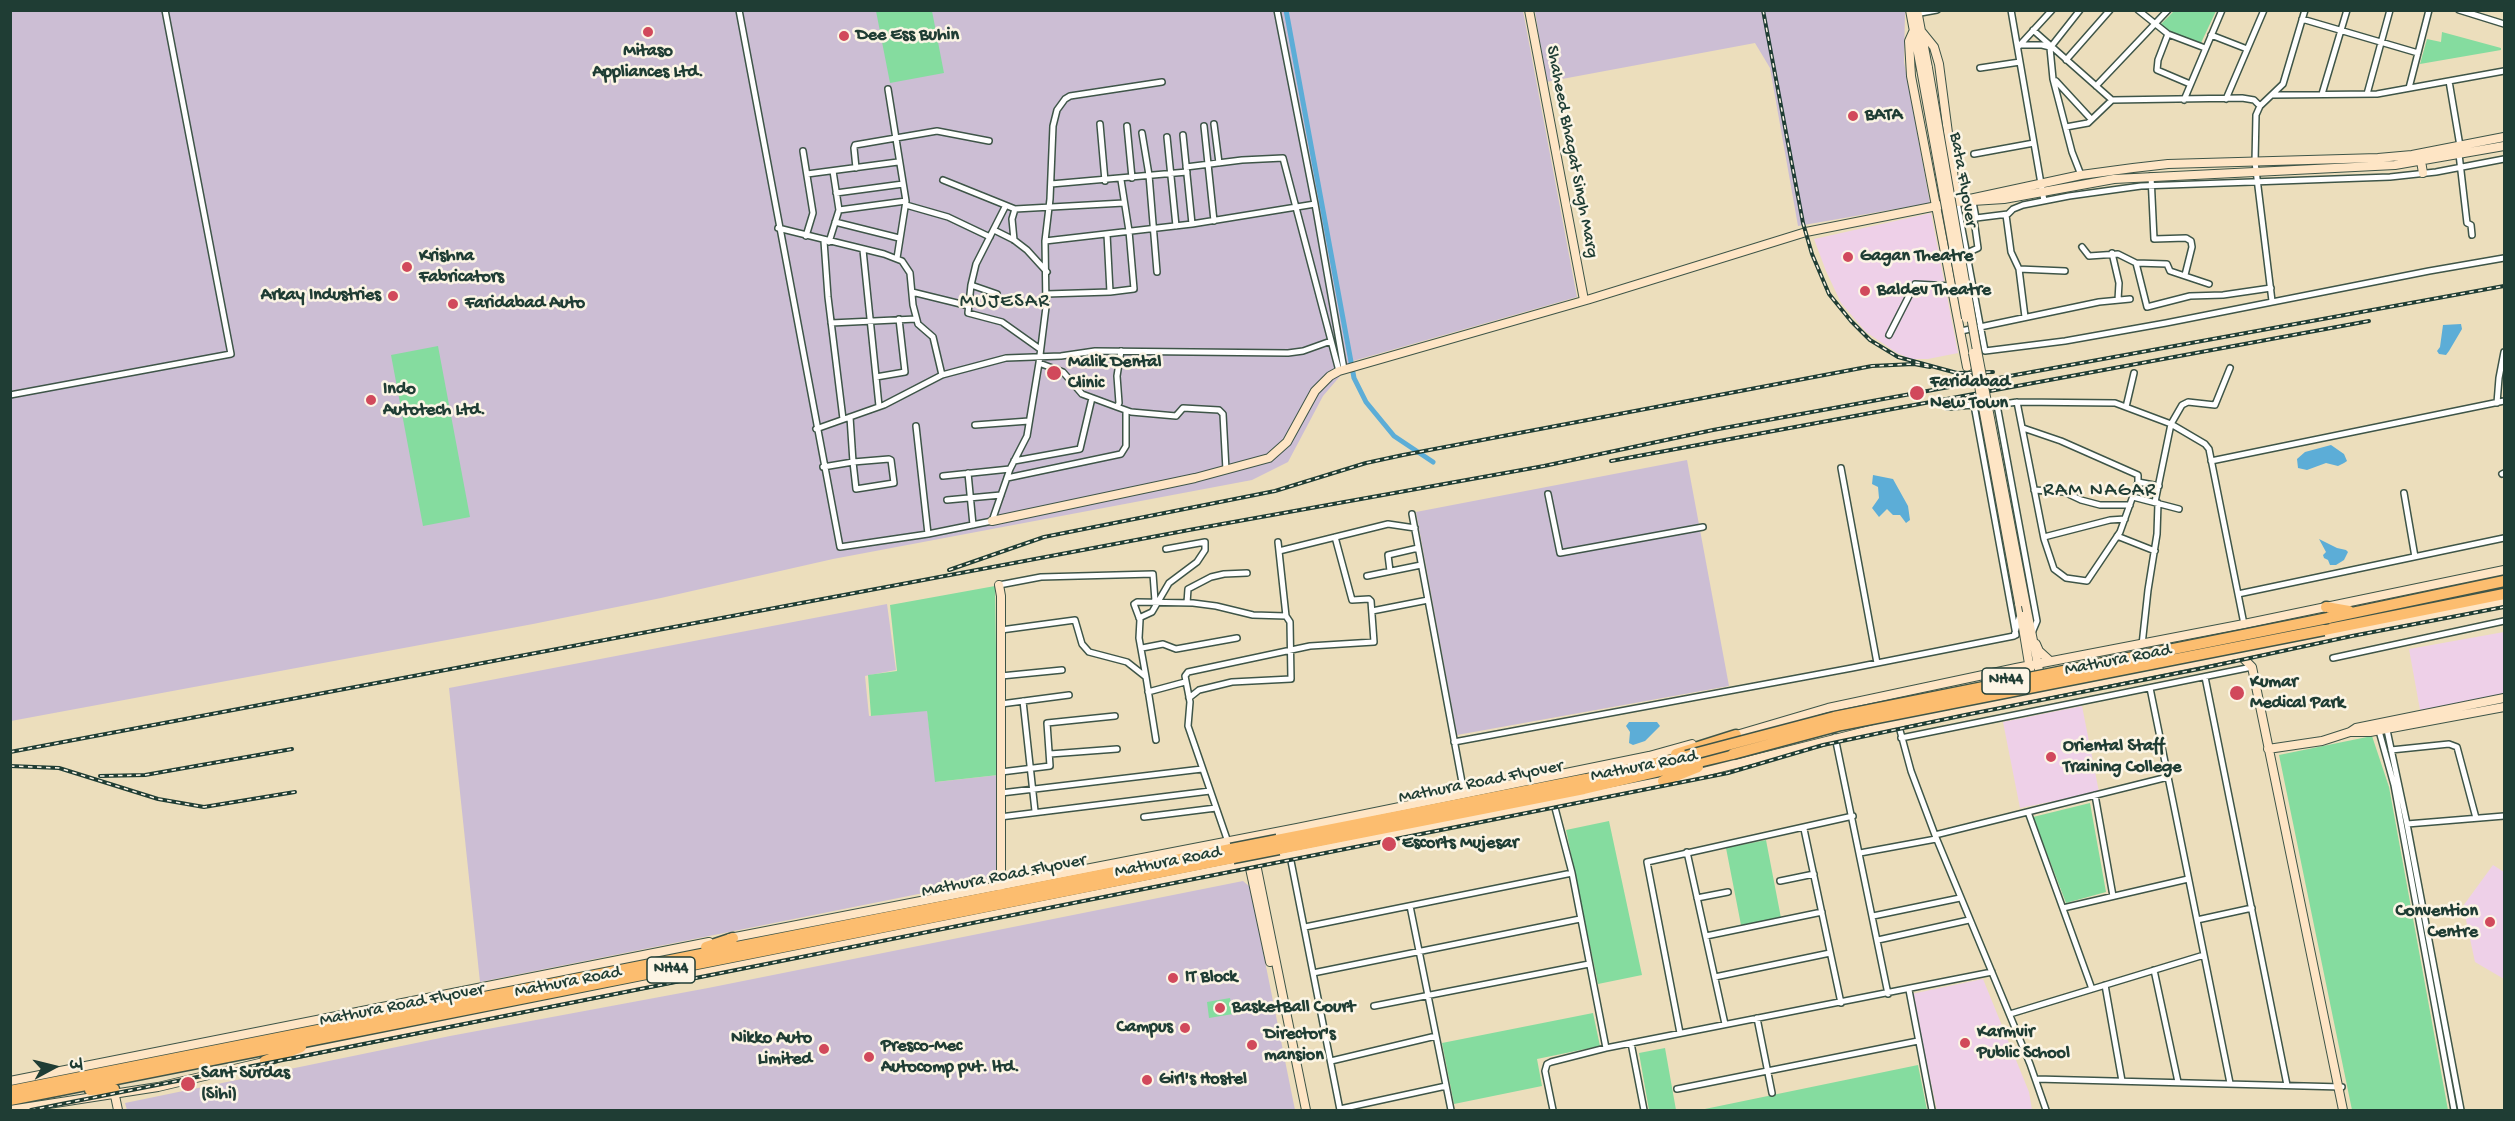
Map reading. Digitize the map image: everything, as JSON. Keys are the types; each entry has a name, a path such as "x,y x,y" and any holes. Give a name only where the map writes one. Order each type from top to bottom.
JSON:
{"highway":[{"name":"Mathura Road Flyover","path":"310,1041 1657,763 1834,717 2327,613 2355,612 2505,581"},
{"name":"NH44","path":"1717,758 1841,725 2327,633 2345,626 2505,594"},
{"path":"1657,763 1677,753 1736,735"},
{"path":"1663,781 1717,758"},
{"name":"Mathura Road","path":"1517,802 1717,758"},
{"path":"1517,802 1583,796"},
{"name":"Mathura Road Flyover","path":"681,958 1517,802"},
{"path":"681,958 733,938"},
{"name":"Mathura Road","path":"10,1091 681,958"},
{"path":"265,1061 295,1051 310,1041 323,1048"},
{"name":"Mathura Road","path":"114,1088 310,1041"},
{"path":"10,1100 52,1092 114,1088"}],"main road":[{"name":"Shaheed Bhagat Singh Marg","path":"1529,10 1584,300"},
{"name":"Bata Flyover","path":"1914,12 2024,611 2032,634 2044,693"},
{"path":"1957,202 1939,64 1934,46 1917,31 1909,41 1909,59 1967,367"},
{"name":"Bata Flyover","path":"1924,69 2019,603 2024,611"},
{"path":"1957,202 2004,199 2081,175 2168,164 2372,167 2421,161 2505,137"},
{"path":"992,521 1226,470 1269,458 1287,442 1315,391 1330,376 1344,370 1806,232 1957,202 1978,195 2042,187 2255,166 2378,158 2505,146"},
{"path":"2421,161 2423,173"},
{"name":"Mathura Road","path":"10,1081 1464,794 1648,756 1736,735 1828,708 2004,670 2244,624 2327,613 2505,570"},
{"path":"999,585 1001,886"},
{"name":"Mathura Road","path":"10,1110 75,1099 114,1088 158,1087 323,1048 1252,862 1554,804 1583,796 1694,775 1835,737 1898,723 2260,651 2327,633 2505,601"},
{"path":"2024,611 2026,650 2034,695"},
{"path":"2032,634 2039,651 2050,661"},
{"path":"2016,668 2026,650"},
{"path":"2260,651 2256,656 2257,667 2270,749"},
{"path":"2239,654 2252,668 2345,1110"},
{"path":"2064,659 2056,672 2063,685 2071,688"},
{"path":"2004,670 2014,682 2014,694 2010,700"},
{"path":"2270,749 2322,741 2360,727 2505,698"},
{"path":"2350,732 2358,734 2383,730 2505,707"},
{"path":"1247,838 1306,1110"},
{"path":"1252,862 1301,1110"},
{"path":"114,1088 118,1110"}],"street":[{"path":"10,394 231,354 165,10"},
{"path":"739,10 778,228 840,547 928,534 992,521 1010,469 1026,440 1041,349 1047,272 1045,241 1051,184 1054,118 1065,99 1077,95 1162,82"},
{"path":"1277,10 1315,204 1344,370"},
{"path":"1914,12 1937,10"},
{"path":"2012,10 2044,201"},
{"path":"2018,46 2052,10"},
{"path":"2080,10 2050,46 2053,79 2081,175"},
{"path":"2066,60 2110,10"},
{"path":"2138,10 2168,34 2205,48"},
{"path":"2096,86 2168,10"},
{"path":"2184,100 2222,10"},
{"path":"2226,99 2264,10"},
{"path":"2272,301 2255,166 2256,115 2260,106 2285,79 2305,10"},
{"path":"2322,94 2347,10"},
{"path":"2367,94 2390,10"},
{"path":"2409,88 2429,10"},
{"path":"2458,10 2505,24"},
{"path":"2302,19 2418,53"},
{"path":"2033,30 2112,100 2250,98 2260,106"},
{"path":"2168,34 2158,60 2157,70 2190,84"},
{"path":"2211,35 2247,50"},
{"path":"2018,46 2050,46"},
{"path":"1980,68 2020,62"},
{"path":"2272,95 2367,94 2505,71"},
{"path":"2053,79 2091,119"},
{"path":"2449,81 2467,223 2471,225 2472,235"},
{"path":"888,89 906,203 897,258"},
{"path":"2066,127 2088,123 2112,100"},
{"path":"1214,123 1219,163"},
{"path":"1100,124 1105,181"},
{"path":"1127,126 1132,178"},
{"path":"1204,126 1214,221"},
{"path":"856,168 855,145 937,131 989,141"},
{"path":"1142,132 1149,175 1157,272"},
{"path":"1183,135 1192,224"},
{"path":"1167,137 1176,226"},
{"path":"1974,154 2034,143"},
{"path":"803,151 813,213 806,236"},
{"path":"1051,184 1120,180 1170,173 1208,164 1282,156 1331,341 1344,370"},
{"path":"1976,218 2006,214 2013,209 2044,201 2119,188 2390,177 2505,159"},
{"path":"807,174 898,162"},
{"path":"823,467 853,462 890,459 894,483 856,490 853,462 847,418 831,323 826,241 839,210 833,171"},
{"path":"2151,176 2154,239 2186,238 2192,243 2185,275"},
{"path":"943,180 1005,207 1015,209 1049,209 1124,203"},
{"path":"1046,294 1110,292 1135,288 1130,231 1120,180"},
{"path":"836,193 903,184"},
{"path":"1957,202 1985,351 2096,336 2505,258"},
{"path":"1966,253 1978,248 1973,202"},
{"path":"839,210 906,203 948,217 990,237"},
{"path":"1045,241 1214,221 1315,204"},
{"path":"1005,207 976,264 971,285 969,315 1002,322 1041,349"},
{"path":"1014,240 1012,219 1015,209"},
{"path":"2006,214 2011,252 2019,269 2025,317"},
{"path":"835,222 899,238"},
{"path":"778,228 897,258 906,266 910,273 916,319 920,326 933,337 942,375"},
{"path":"994,230 1014,240 1030,253 1047,272"},
{"path":"1107,234 1110,292"},
{"path":"2082,247 2089,255 2112,253 2123,255 2136,263 2167,264 2170,271 2209,284"},
{"path":"863,250 879,406"},
{"path":"2112,253 2119,283 2118,300"},
{"path":"2136,263 2147,307 2190,296 2223,295 2271,288"},
{"path":"2019,269 2065,271"},
{"path":"1889,335 1914,284 1952,286"},
{"path":"971,285 997,294"},
{"path":"912,292 969,306"},
{"path":"1961,331 2025,317 2130,299"},
{"path":"876,377 905,372 899,319"},
{"path":"831,323 916,319"},
{"path":"816,429 879,406 942,375 1006,358 1039,360 1121,351 1288,353 1303,351 1331,341"},
{"path":"1117,407 1119,403 1117,376 1121,351"},
{"path":"2497,403 2499,378 2505,352"},
{"path":"1039,360 1063,372 1080,393 1126,411 1176,416 1182,408 1219,410 1223,414 1226,470"},
{"path":"2142,645 2155,551 2156,503 2171,424 2186,402 2215,405 2230,368"},
{"path":"2126,406 2134,373"},
{"path":"1014,461 1080,449 1092,398"},
{"path":"2211,461 2505,401"},
{"path":"2017,402 2044,537 2057,573 2070,579 2085,581 2117,536 2139,478 2134,472 2055,438 2023,428"},
{"path":"1948,407 2017,402 2107,403 2126,406 2171,424 2205,444 2211,461 2244,624"},
{"path":"1974,405 2016,635"},
{"path":"1997,405 2037,621 2032,634"},
{"path":"1007,478 1120,454 1126,446 1126,411"},
{"path":"975,425 1029,421"},
{"path":"916,426 928,534"},
{"path":"1841,468 1877,663"},
{"path":"943,476 1010,469"},
{"path":"968,474 973,525"},
{"path":"2138,482 2159,486"},
{"path":"2034,490 2064,492 2100,505 2130,506"},
{"path":"2404,493 2415,557"},
{"path":"1548,494 1560,553 1703,527"},
{"path":"947,500 1001,495"},
{"path":"2133,497 2179,509"},
{"path":"1412,514 1464,794"},
{"path":"2044,537 2110,520 2125,519"},
{"path":"1279,551 1390,524 1414,528"},
{"path":"2117,536 2155,551"},
{"path":"1228,842 1188,726 1189,698 1185,676 1188,672 1310,646 1374,642 1370,600 1352,600 1335,537"},
{"path":"2238,594 2505,538"},
{"path":"1139,618 1152,612 1169,583 1200,558 1205,550 1205,542 1166,549"},
{"path":"1189,698 1199,690 1232,682 1291,679 1290,622 1286,616 1278,542"},
{"path":"1390,572 1388,555 1418,548"},
{"path":"1367,576 1421,565"},
{"path":"1187,603 1188,589 1211,577 1247,573"},
{"path":"999,585 1041,577 1154,574 1157,601"},
{"path":"1372,611 1428,600"},
{"path":"1156,740 1135,603 1157,601 1187,603 1216,606 1253,615 1286,616"},
{"path":"2016,635 2024,611"},
{"path":"1001,630 1074,620 1082,644 1089,652 1127,662 1146,677"},
{"path":"2333,658 2505,621"},
{"path":"1454,742 2016,635"},
{"path":"1142,648 1162,644 1176,649 1238,638"},
{"path":"1901,738 2252,668"},
{"path":"1001,676 1062,670"},
{"path":"2205,677 2288,1085"},
{"path":"1148,692 1185,682"},
{"path":"2150,688 2230,1083"},
{"path":"1001,705 1069,695"},
{"path":"1023,701 1035,811"},
{"path":"1001,772 1050,766 1047,723 1115,716"},
{"path":"1898,723 1935,837 2010,1014 2046,1110"},
{"path":"2383,730 2391,750 2408,824 2461,1110"},
{"path":"2383,730 2454,1110"},
{"path":"1835,737 1888,994"},
{"path":"2391,750 2449,744 2457,747 2476,818"},
{"path":"1050,754 1117,749"},
{"path":"1001,793 1202,769"},
{"path":"1860,853 1935,837 2168,777"},
{"path":"1000,817 1035,811 1101,807 1210,791"},
{"path":"2096,795 2113,896"},
{"path":"1554,804 1572,873 1606,1048"},
{"path":"1144,817 1216,808"},
{"path":"2028,812 2092,989"},
{"path":"1680,1033 1646,865 1649,861 1804,829 1853,816"},
{"path":"2408,824 2505,816"},
{"path":"1804,829 1841,1003"},
{"path":"1687,852 1725,1024"},
{"path":"1290,856 1340,1110 1446,1086"},
{"path":"1305,927 1572,873"},
{"path":"1780,880 1814,874"},
{"path":"2063,908 2188,879"},
{"path":"1697,898 1728,892"},
{"path":"1873,916 1960,898"},
{"path":"1410,906 1451,1110"},
{"path":"2196,920 2252,908"},
{"path":"1706,936 1822,912"},
{"path":"1313,973 1580,919"},
{"path":"1878,940 1969,920"},
{"path":"1715,977 1830,953"},
{"path":"2010,1014 2204,955"},
{"path":"1374,1006 1589,964"},
{"path":"2154,970 2178,1082"},
{"path":"1553,1110 1545,1071 1547,1064 1606,1048 1992,972"},
{"path":"2105,985 2122,1081"},
{"path":"1909,990 1932,1110"},
{"path":"1757,1017 1772,1093"},
{"path":"1331,1060 1436,1036"},
{"path":"1677,1089 1918,1041"},
{"path":"1631,1043 1644,1110"},
{"path":"2036,1079 2340,1086"}],"shaded area":[{"path":"11,11 1523,11 1577,297 1353,361 1323,396 1288,462 1252,480 833,559 533,624 11,721"},
{"path":"1535,11 1905,11 1904,62 1930,203 1798,226 1770,68 1755,43 1546,82"},
{"path":"1931,213 1958,353 1928,359 1911,359 1897,353 1866,332 1841,303 1814,239"},
{"path":"1687,460 1729,686 1457,735 1416,512"},
{"path":"887,604 896,670 865,676 869,716 927,710 936,782 998,775 998,878 480,982 449,688"},
{"path":"2504,632 2504,695 2420,710 2409,649"},
{"name":"Oriental Staff Training College","path":"2082,706 2099,792 2020,808 2003,722"},
{"path":"2493,865 2504,872 2504,979 2475,962 2463,906"},
{"path":"1243,881 1250,887 1295,1110 127,1110 125,1103 450,1036 708,988"},
{"name":"Karmvir Public School","path":"1983,979 2029,1092 2032,1110 1937,1110 1911,994"}],"green space":[{"path":"876,11 932,11 944,73 890,83"},
{"path":"2174,11 2216,11 2201,43 2158,27"},
{"path":"2442,32 2501,48 2501,50 2420,64 2427,39 2441,42"},
{"path":"438,346 470,517 423,526 391,355"},
{"path":"995,586 998,775 935,782 927,711 871,716 868,675 897,671 890,605"},
{"path":"2372,736 2389,787 2448,1110 2352,1110 2279,755"},
{"path":"2090,803 2106,892 2066,903 2033,817"},
{"path":"1609,821 1642,975 1598,984 1566,830"},
{"path":"1766,840 1781,918 1741,925 1726,848"},
{"name":"BasketBall Court","path":"1230,998 1233,1014 1209,1018 1207,1002"},
{"path":"1593,1013 1600,1046 1537,1059 1542,1086 1454,1104 1442,1043"},
{"path":"1665,1048 1676,1110 1649,1110 1639,1053"},
{"path":"1918,1065 1927,1110 1700,1110"}],"water":[{"path":"2461,324 2462,329 2449,351 2446,355 2439,354 2437,351 2440,347 2443,325"},
{"path":"2331,445 2344,454 2347,461 2338,466 2326,463 2307,470 2298,468 2297,459 2305,452"},
{"path":"1873,475 1893,479 1908,506 1910,520 1906,523 1900,515 1893,515 1887,509 1879,517 1872,508 1879,498 1878,487 1872,484"},
{"path":"2319,539 2346,550 2348,552 2344,560 2336,565 2330,565 2324,558 2323,555 2326,552"},
{"path":"1629,722 1657,722 1660,726 1645,741 1633,745 1629,743 1630,732 1626,726"}],"waterway":[{"path":"1286,10 1354,378 1366,402 1394,436 1433,462"}],"railway":[{"path":"1763,10 1803,223 1812,254 1829,294 1870,340 1898,357 1957,373 1993,372"},
{"path":"10,752 1189,530 1544,466 1713,430 2504,286"},
{"path":"1611,461 2369,321"},
{"path":"949,570 1044,537 1275,491 1366,463 1403,455 1872,366 1914,364 1930,367"},
{"path":"31,1110 1728,773 1823,745 2504,607"},
{"path":"100,776 145,775 292,749"},
{"path":"10,766 59,768 158,799 204,807 295,792"}],"place":[{"name":"Mitaso Appliances Ltd.","path":"648,32"},
{"name":"Dee Ess Buhin","path":"844,36"},
{"name":"BATA","path":"1853,116"},
{"name":"Gagan Theatre","path":"1848,257"},
{"name":"Krishna Fabricators","path":"407,267"},
{"name":"Baldev Theatre","path":"1865,291"},
{"name":"Arkay Industries","path":"393,296"},
{"name":"Faridabad Auto","path":"453,304"},
{"name":"Malik Dental Clinic","path":"1054,373"},
{"name":"Faridabad New Town","path":"1917,393"},
{"name":"Indo Autotech Ltd.","path":"371,400"},
{"name":"Kumar Medical Park","path":"2237,693"},
{"name":"Oriental Staff Training College","path":"2051,757"},
{"name":"Escorts Mujesar","path":"1389,844"},
{"name":"Convention Centre","path":"2490,922"},
{"name":"IT Block","path":"1173,978"},
{"name":"BasketBall Court","path":"1220,1008"},
{"name":"Campus","path":"1185,1028"},
{"name":"Karmvir Public School","path":"1965,1043"},
{"name":"Director's mansion","path":"1252,1045"},
{"name":"Nikko Auto Limited","path":"824,1049"},
{"name":"Presco-Mec Autocomp pvt. ltd.","path":"869,1057"},
{"name":"Girl's Hostel","path":"1147,1080"},
{"name":"Sant Surdas (Sihi)","path":"188,1084"}],"district":[{"name":"MUJESAR","path":"1005,303"},
{"name":"RAM NAGAR","path":"2100,492"}]}
